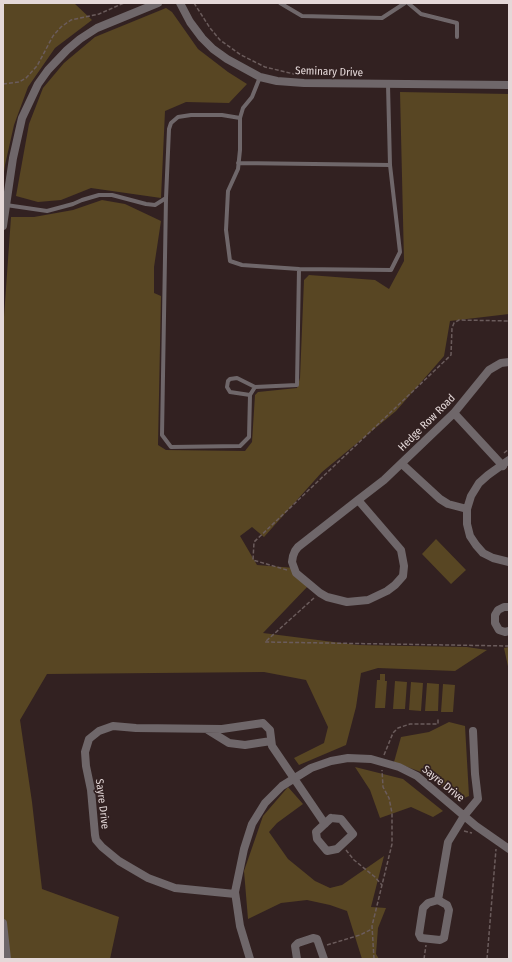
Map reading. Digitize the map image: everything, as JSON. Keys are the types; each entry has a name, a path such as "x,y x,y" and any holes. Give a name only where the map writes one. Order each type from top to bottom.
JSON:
{"street":[{"path":"3,226 13,158 22,118 48,70 67,50 97,28 158,3"},
{"name":"Seminary Drive","path":"180,3 190,22 202,38 213,49 227,60 260,77 277,81 304,84 509,85"},
{"name":"Hedge Row Road","path":"296,573 292,562 293,556 298,547 384,480 402,464 454,413 489,370 502,363 509,362"},
{"path":"454,413 506,463 479,483 471,496 467,509 467,524 470,536 476,546 483,553 493,558 509,562"},
{"path":"402,464 440,499 448,504 467,509"},
{"path":"296,573 326,597 347,602 368,600 387,591 403,576 404,566 401,550 358,500"},
{"path":"509,607 504,607 498,610 495,615 495,623 498,630 505,632 509,631"},
{"name":"Sayre Drive","path":"235,894 175,888 148,878 119,861 102,847 96,840 95,835 91,790 86,766 85,752 89,739 99,731 113,726 136,728 222,729 263,723 270,730 272,746 325,824"},
{"path":"207,729 229,743 245,745 271,741"},
{"name":"Sayre Drive","path":"438,900 448,842 464,816 478,799 473,731"},
{"name":"Sayre Drive","path":"250,959 240,926 235,894 244,849 252,824 265,803 282,786 311,768 331,761 348,758 370,759 382,766 399,767 418,776 481,830 509,849"},
{"path":"331,818 341,819 352,836 337,849 327,851 317,840 316,832 325,824 331,818"},
{"path":"438,900 447,905 449,910 444,938 440,940 421,938 419,934 423,908 428,903 438,900"},
{"path":"3,923 6,959"},
{"path":"295,959 295,946 298,943 313,938 318,939 324,959"}],"lane":[{"path":"280,3 302,16 382,18 406,3 421,14 457,23 457,37"},
{"path":"260,77 252,97 243,108 240,118 238,169 228,191 226,230 230,261 242,265 299,269 391,270 400,252 390,164 388,85"},
{"path":"240,118 222,115 191,115 178,117 171,123 169,129 166,198 162,435 171,447 240,446 249,437 250,395 255,387"},
{"path":"238,163 390,164"},
{"path":"6,205 47,211 99,195 112,195 155,205 166,198"},
{"path":"250,395 230,392 227,387 228,381 230,379 237,378 255,387 297,385 299,269"}],"path":[{"path":"3,84 19,82 26,78 37,66 54,36 61,27 72,20 99,14 124,3"},
{"path":"189,4 194,3 210,28 220,40 241,55 265,67 296,74"},
{"path":"296,573 253,560 254,542 451,355 452,328 454,323 460,320 509,321"},
{"path":"320,593 265,642 509,646"},
{"path":"374,959 372,928 375,910 392,844 393,828 390,804 383,787 382,766 389,742 398,728 410,724 438,724 438,718"},
{"path":"344,848 354,860 375,877 382,885"},
{"path":"487,959 496,848"},
{"path":"323,947 360,935 372,928"},
{"path":"424,959 426,944"}],"shaded area":[{"path":"3,3 74,3 92,20 55,48 28,87 14,125 3,179"},
{"path":"166,8 172,12 198,49 228,72 247,84 229,103 186,102 165,111 161,198 91,188 61,200 38,202 16,196 29,124 43,88 64,63 95,37"},
{"path":"400,92 509,94 509,314 450,321 444,356 396,411 322,472 264,537 252,527 240,536 257,565 295,568 309,585 263,633 357,645 467,647 487,650 455,671 378,668 361,673 356,707 346,745 299,765 294,758 324,743 328,727 306,680 264,672 47,674 20,720 32,802 42,889 119,917 110,959 3,959 3,331 11,217 34,217 73,210 102,200 125,204 161,221 154,267 154,293 161,296 158,445 166,450 245,451 252,442 255,395 258,392 297,388 300,378 304,280 309,275 375,280 389,289 404,261"},
{"path":"436,539 466,570 451,584 422,554"},
{"path":"509,647 509,671 504,648"},
{"path":"380,674 385,674 385,681 387,681 385,708 375,708 377,680 380,680"},
{"path":"395,681 407,682 405,709 393,709"},
{"path":"411,682 423,683 421,711 409,710"},
{"path":"427,683 439,684 438,711 425,711"},
{"path":"443,684 455,685 453,712 441,712"},
{"path":"449,722 465,726 469,796 457,801 429,775 394,762 401,737 429,732"},
{"path":"355,767 403,779 443,811 433,817 411,807 380,818 370,790"},
{"path":"288,787 303,804 277,823 269,832 288,859 315,881 330,888 342,885 384,856 371,907 386,908 378,928 376,954 379,959 362,959 347,911 330,905 307,900 281,903 248,919 244,871 263,816"}]}
